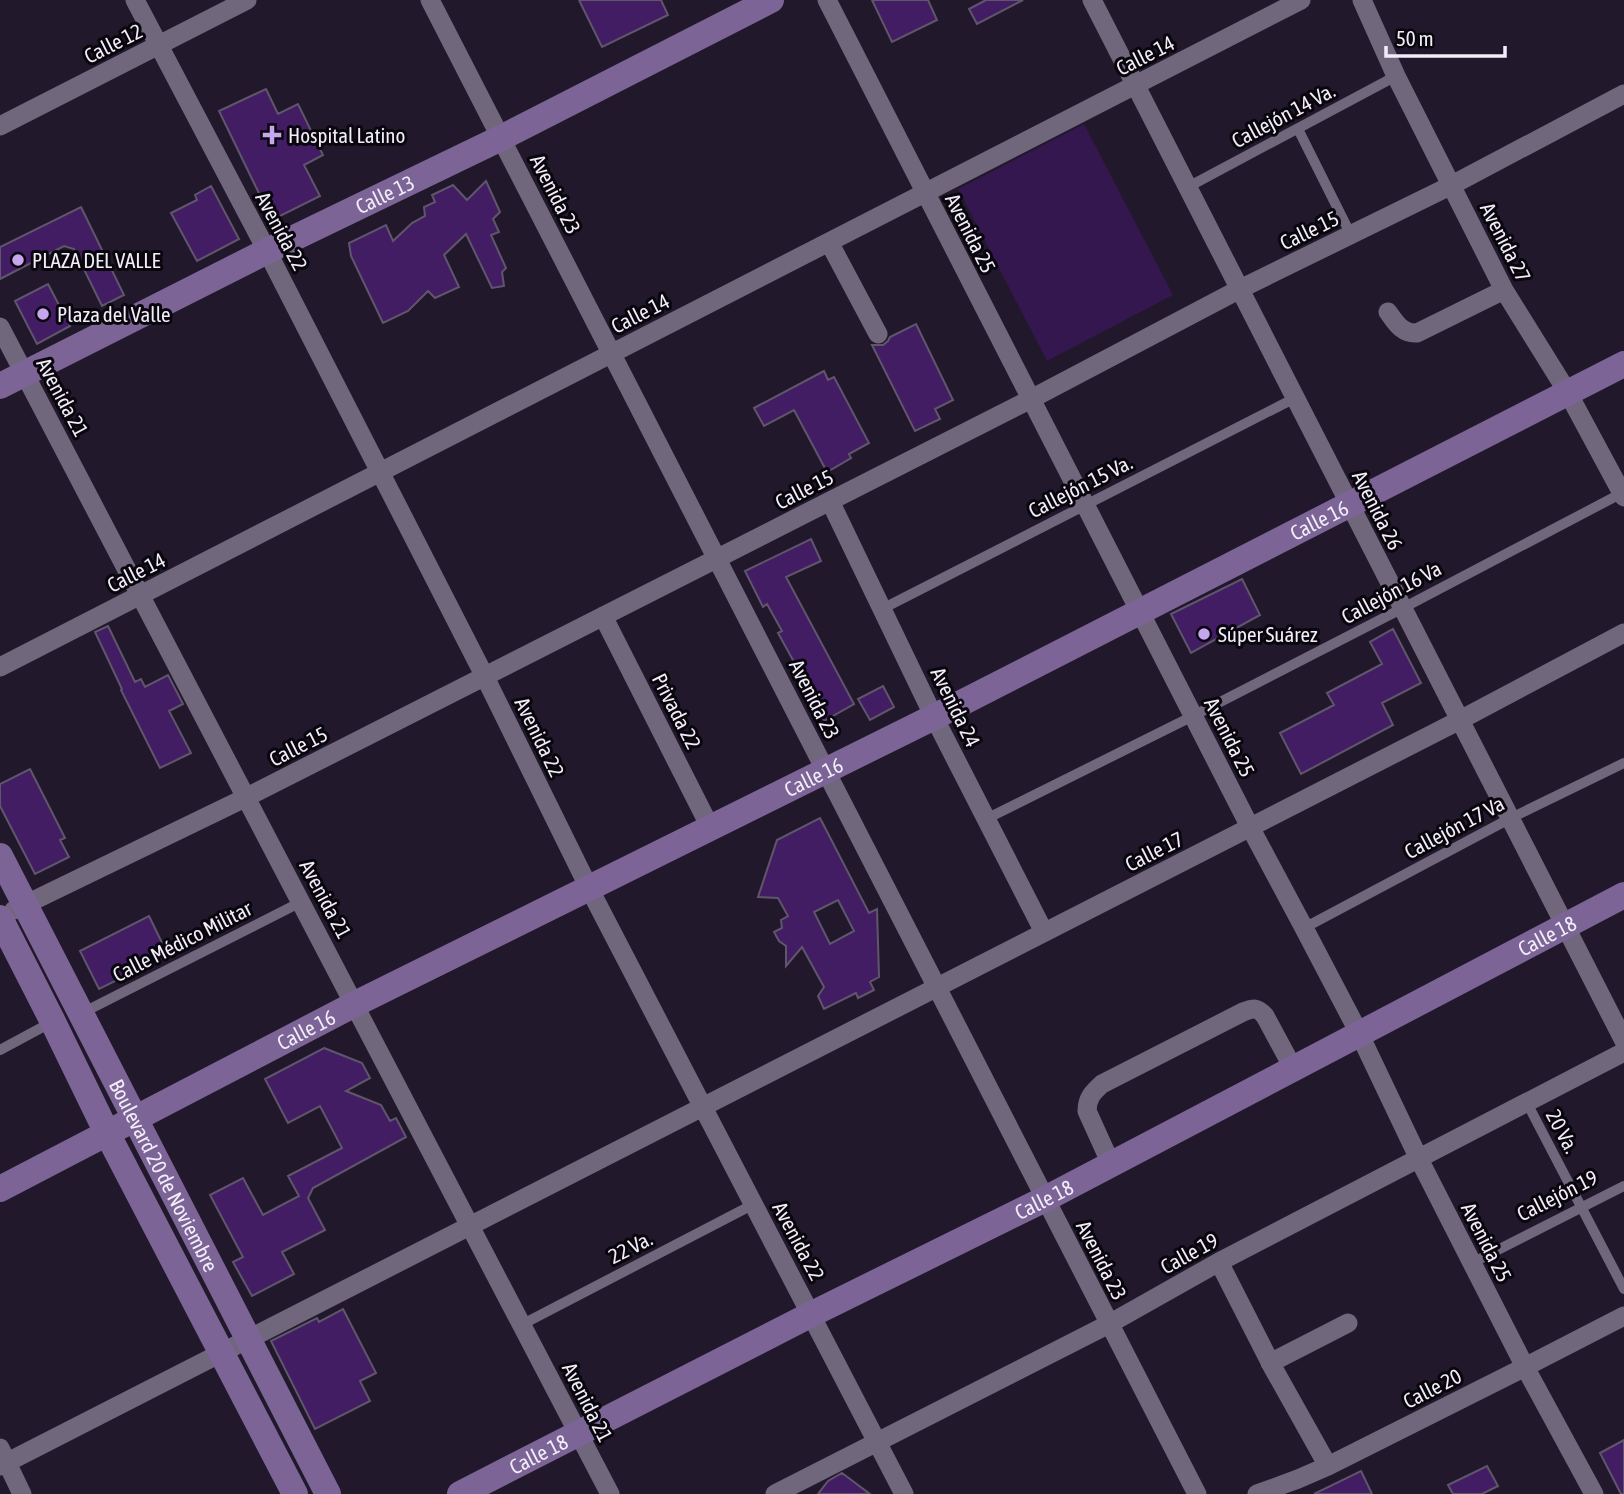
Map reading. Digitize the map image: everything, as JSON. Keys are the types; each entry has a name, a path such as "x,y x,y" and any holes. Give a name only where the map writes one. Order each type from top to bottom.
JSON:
{"street":[{"name":"Avenida 22","path":"135,0 485,677 589,888 904,1494"},
{"name":"Calle 12","path":"0,126 247,0"},
{"name":"Avenida 23","path":"430,0 1197,1494"},
{"name":"Calle 13","path":"0,386 267,251 501,138 771,0"},
{"name":"Avenida 25","path":"827,0 1250,827 1359,1033 1419,1159 1525,1367 1594,1494"},
{"name":"Avenida 26","path":"1092,0 1624,1041"},
{"name":"Calle 14","path":"0,667 1301,0"},
{"name":"Avenida 27","path":"1362,0 1396,76 1504,290 1568,393 1623,494"},
{"name":"Calle 15","path":"0,918 485,677 1031,399 1240,289 1452,186 1624,94"},
{"path":"829,242 878,334"},
{"path":"1388,312 1402,330 1410,334 1417,333 1504,290"},
{"name":"Avenida 21","path":"0,327 610,1494"},
{"name":"Calle 16","path":"0,1189 355,1004 934,717 1624,364"},
{"name":"Avenida 24","path":"830,501 934,717 1044,932"},
{"name":"Privada 22","path":"603,616 710,827"},
{"name":"Calle 17","path":"3,1459 223,1353 1460,720 1624,633"},
{"name":"Boulevard 20 de Noviembre","path":"0,856 328,1494"},
{"name":"Calle 18","path":"460,1494 812,1314 1045,1199 1624,895"},
{"name":"Boulevard 20 de Noviembre","path":"0,918 107,1133 295,1494"},
{"path":"1111,1164 1087,1111 1091,1094 1102,1084 1254,1008 1259,1009 1265,1016 1293,1068"},
{"name":"Calle 19","path":"775,1494 1109,1324 1219,1262 1624,1052"},
{"path":"1219,1262 1270,1363 1328,1465"},
{"name":"Calle 20","path":"1257,1494 1328,1465 1624,1316"},
{"path":"1270,1363 1348,1323"},
{"path":"3,1459 22,1494"}],"lane":[{"name":"Callejón 14 Va.","path":"1188,187 1396,76"},
{"path":"1298,129 1351,235"},
{"name":"Callejón 15 Va.","path":"882,609 1295,398"},
{"name":"Callejón 16 Va","path":"986,818 1193,716 1623,494"},
{"name":"Callejón 17 Va","path":"1304,928 1511,818 1624,762"},
{"name":"Calle Médico Militar","path":"80,1014 302,902"},
{"path":"0,1050 53,1022"},
{"name":"20 Va.","path":"1527,1102 1624,1289"},
{"name":"Callejón 19","path":"1472,1263 1624,1186"},
{"name":"22 Va.","path":"523,1324 754,1204"}],"shaded area":[{"path":"1084,124 1173,295 1047,361 958,189"}],"building":[{"path":"579,0 661,0 668,15 602,47"},
{"path":"872,0 928,0 937,20 892,42"},
{"path":"986,0 1023,0 977,24 969,9"},
{"name":"Hospital Latino","path":"266,89 278,114 298,104 323,155 304,165 320,196 272,220 219,111"},
{"path":"486,181 500,212 493,219 499,232 491,235 506,268 502,272 504,286 492,288 466,234 444,255 459,287 435,298 428,291 408,311 383,323 351,256 349,243 386,225 393,241 412,223 425,216 424,207 435,202 432,195 453,185 467,200"},
{"path":"211,186 239,239 197,261 171,213 197,200 195,195"},
{"name":"PLAZA DEL VALLE","path":"81,207 124,295 102,306 74,249 64,246 0,279 0,247"},
{"name":"Plaza del Valle","path":"48,284 70,326 37,344 15,301"},
{"path":"916,324 953,400 935,409 940,419 915,431 872,345 883,345 890,337"},
{"path":"824,371 828,380 834,377 869,443 849,454 851,458 827,472 794,410 764,426 754,408"},
{"path":"811,539 821,561 786,577 854,704 824,721 778,633 782,631 767,604 763,607 745,571"},
{"name":"Súper Suárez","path":"1242,579 1260,615 1191,653 1171,614"},
{"path":"108,626 135,682 141,679 145,687 168,675 183,704 169,711 191,753 160,768 95,632"},
{"path":"1393,629 1421,683 1382,703 1393,725 1301,774 1280,733 1334,705 1327,693 1382,664 1370,642"},
{"path":"883,686 894,707 870,720 858,699"},
{"path":"30,769 65,838 60,840 69,857 35,874 0,806 0,784"},
{"path":"820,818 869,913 877,909 879,977 870,982 874,990 858,998 856,993 824,1009 818,996 824,987 802,947 786,966 786,946 774,932 782,928 781,920 788,916 778,898 758,897 777,840","holes":["838,900 854,931 830,944 814,912"]},
{"path":"149,916 168,955 99,989 80,951"},
{"path":"324,1048 362,1063 370,1078 346,1091 381,1105 390,1121 396,1118 406,1137 313,1188 308,1198 325,1230 282,1252 294,1274 252,1296 233,1262 243,1257 210,1195 243,1178 263,1215 299,1196 288,1176 342,1148 320,1106 288,1123 265,1079"},
{"path":"343,1309 376,1373 360,1381 370,1401 315,1429 271,1341 317,1318 319,1322"},
{"path":"1624,1440 1624,1494 1621,1494 1600,1453"},
{"path":"1487,1466 1498,1486 1482,1494 1453,1494 1448,1485"},
{"path":"1361,1471 1372,1494 1314,1494"},
{"path":"842,1473 870,1494 818,1494 828,1481"}],"place":[{"name":"Hospital Latino","path":"272,135"},
{"name":"PLAZA DEL VALLE","path":"18,260"},
{"name":"Plaza del Valle","path":"43,314"},
{"name":"Súper Suárez","path":"1204,634"}]}
